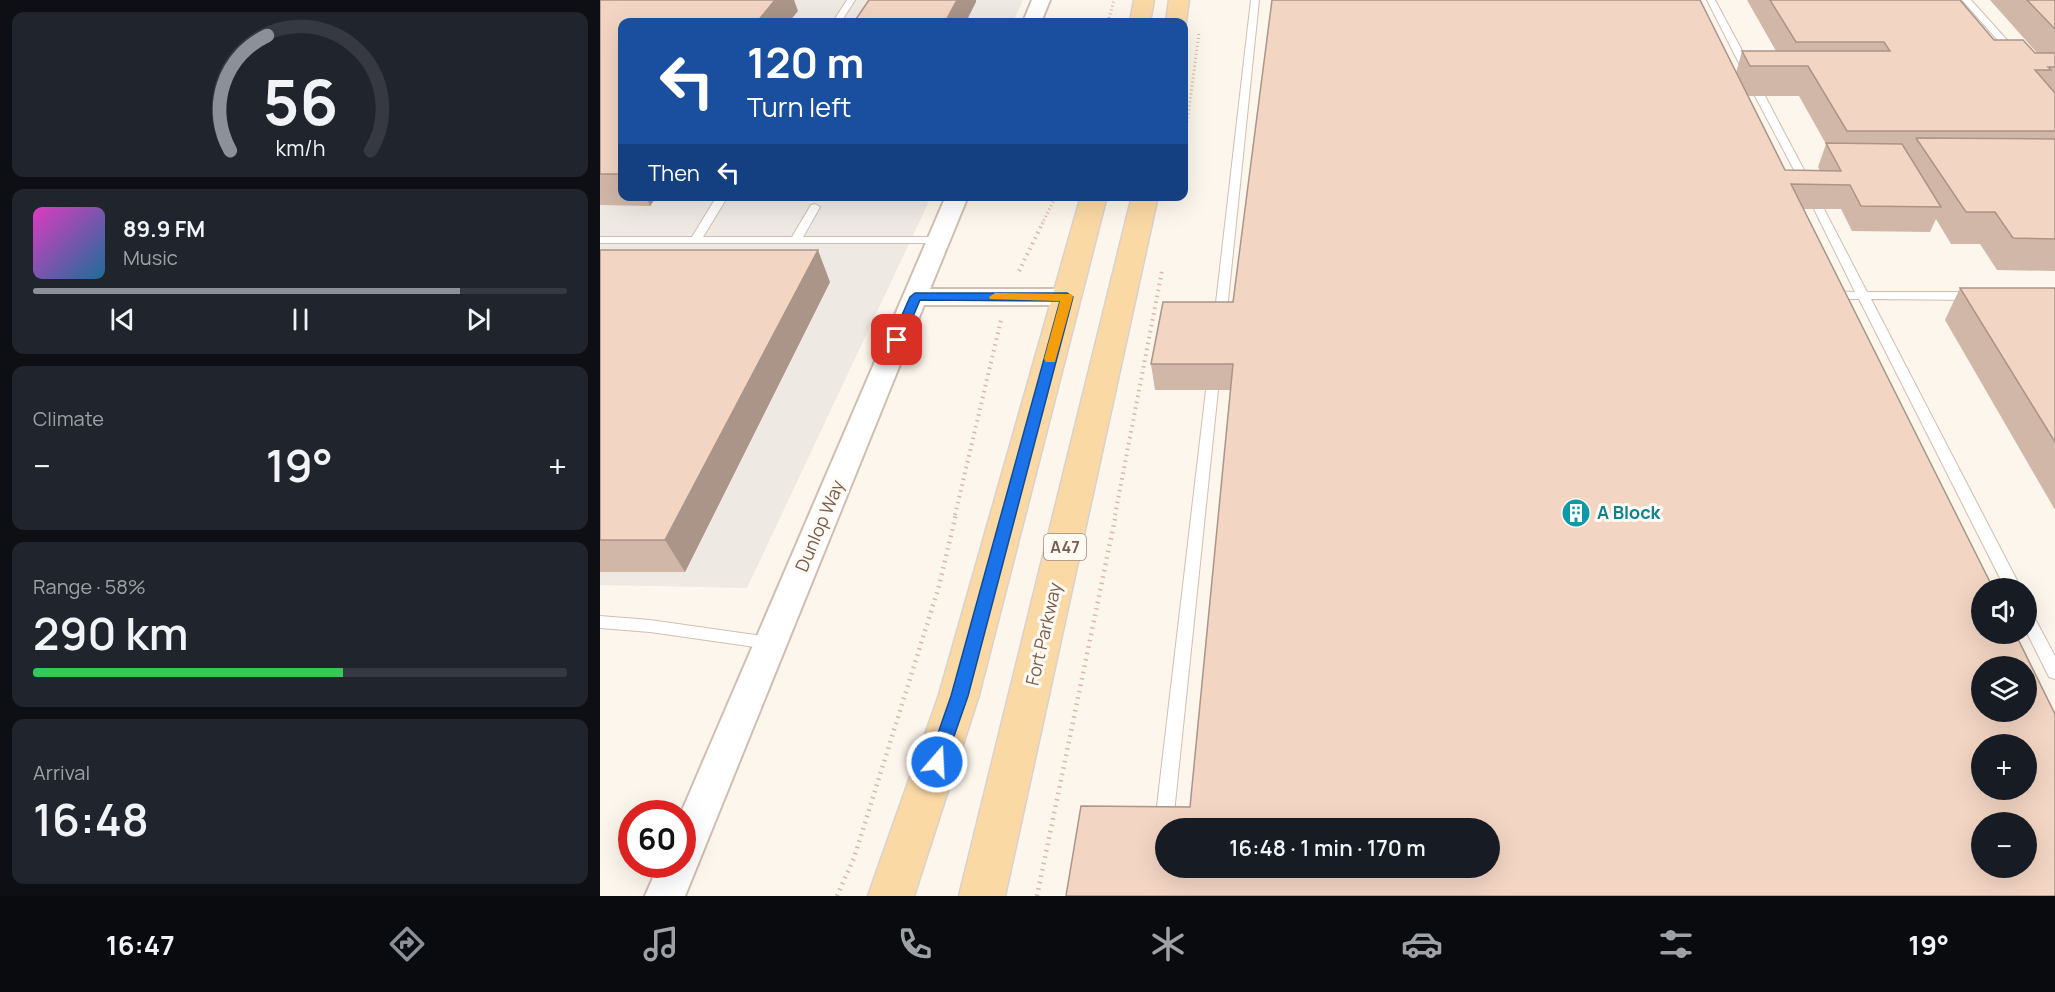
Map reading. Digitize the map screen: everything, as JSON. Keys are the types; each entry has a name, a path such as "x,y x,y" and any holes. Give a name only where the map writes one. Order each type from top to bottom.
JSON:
{"main road":[{"path":"1141,18 1144,0"},
{"path":"1177,18 1179,0"},
{"path":"891,896 959,696 1093,201"},
{"name":"Fort Parkway","path":"982,896 1063,557 1144,201"}],"street":[{"path":"1034,18 1041,0"},
{"name":"Dunlop Way","path":"696,821 955,201"},
{"path":"915,297 1067,297"},
{"path":"665,896 673,878"}],"lane":[{"path":"840,18 851,0"},
{"path":"1219,327 1256,0"},
{"path":"1711,0 1753,81"},
{"path":"1966,0 2018,58"},
{"path":"1760,96 1813,195"},
{"path":"695,240 720,201"},
{"path":"796,239 815,207"},
{"path":"1819,209 2008,578"},
{"path":"600,240 938,240"},
{"path":"1224,288 1239,289"},
{"path":"1825,295 1984,296"},
{"path":"1165,818 1212,390"},
{"path":"600,622 650,626 770,643"},
{"path":"2037,637 2055,672"}],"path":[{"path":"1109,18 1113,0"},
{"path":"1188,108 1201,22"},
{"path":"837,896 854,858 939,586 1007,297 1054,201"},
{"path":"1037,896 1052,832 1140,392 1163,266"}],"shaded area":[{"path":"600,0 1023,0 1015,18 618,18 618,201 929,201 747,588 600,585"}],"building":[{"path":"600,0 775,0 760,18 618,18 618,174 600,174"},
{"path":"869,0 957,0 947,18 857,18"},
{"name":"A Block","path":"1272,0 1700,0 1785,170 1841,171 1826,143 1902,144 1941,207 1861,206 1850,185 1791,184 1988,578 1971,578 1971,644 2020,644 2026,656 1971,656 1971,722 2037,722 2037,678 2055,714 2055,896 1066,896 1081,806 1190,807 1233,364 1151,364 1163,302 1233,302"},
{"path":"1770,0 1960,0 1994,40 2023,40 2035,53 2055,53 2055,67 2048,67 2051,70 2035,70 2055,93 2055,131 1847,131 1808,66 1750,66 1742,51 1890,51 1884,42 1796,42"},
{"path":"2027,0 2055,0 2055,29"},
{"path":"1916,138 2055,139 2055,239 2013,238 1995,212 1966,212"},
{"path":"600,250 818,250 665,540 600,540"},
{"path":"1960,288 2055,288 2055,442"}],"slow traffic":[{"path":"995,297 1067,297 1050,359"}],"place":[{"name":"A Block","path":"1576,513"}],"route":[{"path":"897,340 915,297 1067,297 959,696 937,762"}]}
